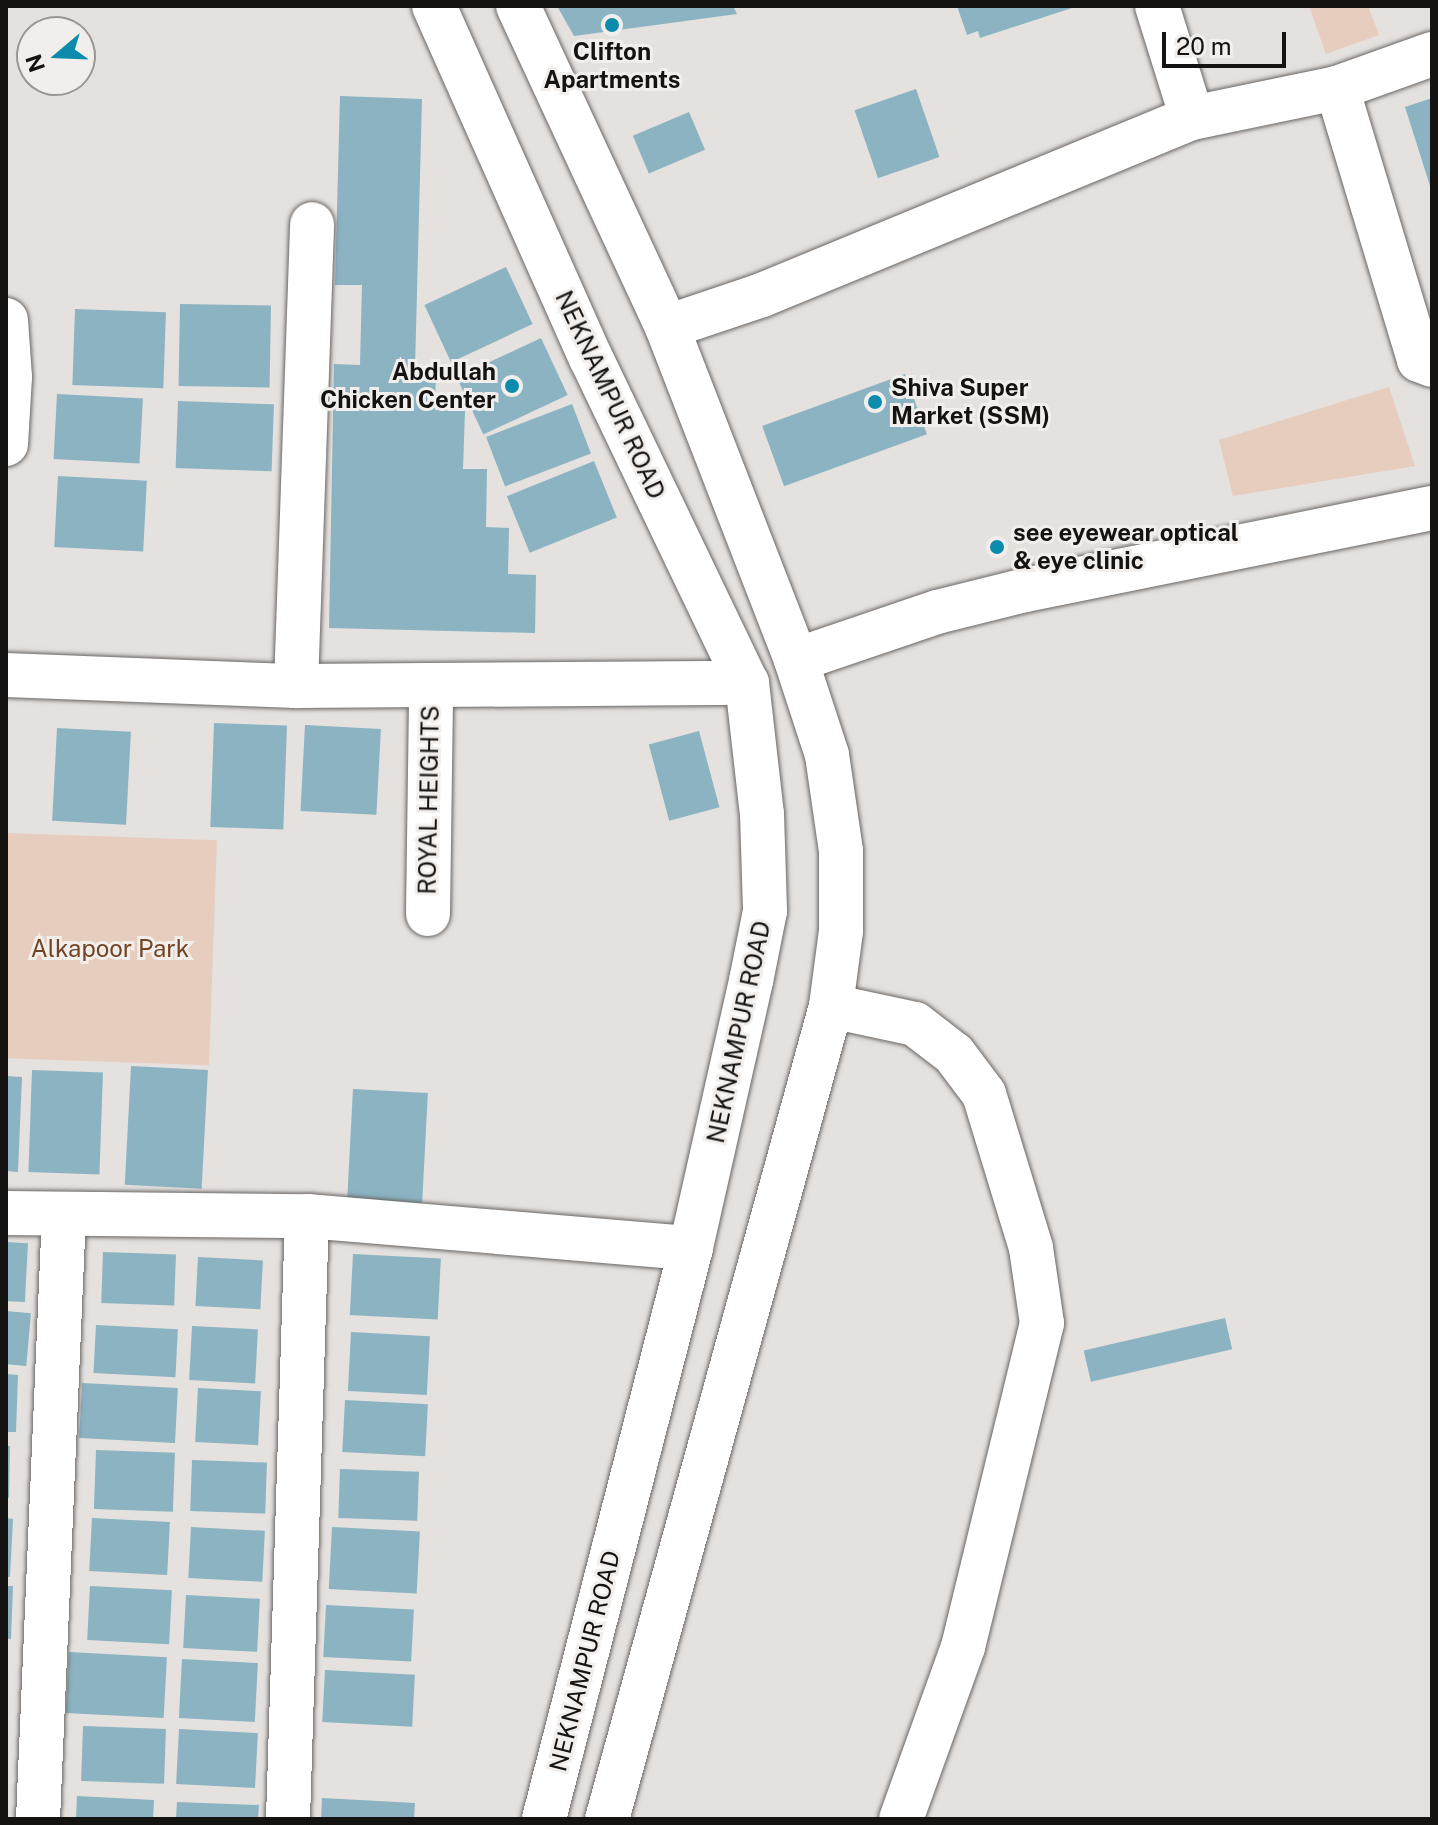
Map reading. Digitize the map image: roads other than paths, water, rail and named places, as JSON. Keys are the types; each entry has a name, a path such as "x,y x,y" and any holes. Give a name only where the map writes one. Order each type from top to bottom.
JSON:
{"street":[{"name":"NEKNAMPUR ROAD","path":"434,6 591,358 747,683 762,814 765,911 691,1248 544,1819"},
{"path":"518,6 667,327 796,660 827,755 841,851 841,931 831,1006 607,1819"},
{"path":"1157,6 1192,118"},
{"path":"667,327 762,295 1192,118 1337,88 1432,54"},
{"path":"1337,88 1419,360 1432,365"},
{"path":"296,686 312,224"},
{"path":"6,320 10,377 6,444"},
{"path":"796,660 937,612 1025,590 1432,508"},
{"path":"6,675 296,686 747,683"},
{"name":"ROYAL HEIGHTS","path":"428,914 431,686"},
{"path":"831,1006 915,1024 954,1054 984,1094 1031,1248 1042,1323 963,1647 901,1819"},
{"path":"6,1213 307,1216 691,1248"},
{"path":"38,1819 64,1215"},
{"path":"288,1819 307,1216"}],"place":[{"name":"Clifton Apartments","path":"612,25"},
{"name":"Abdullah Chicken Center","path":"512,386"},
{"name":"Shiva Super Market (SSM)","path":"875,402"},
{"name":"see eyewear optical & eye clinic","path":"997,547"}],"park label":[{"name":"Alkapoor Park","path":"110,949"}]}
